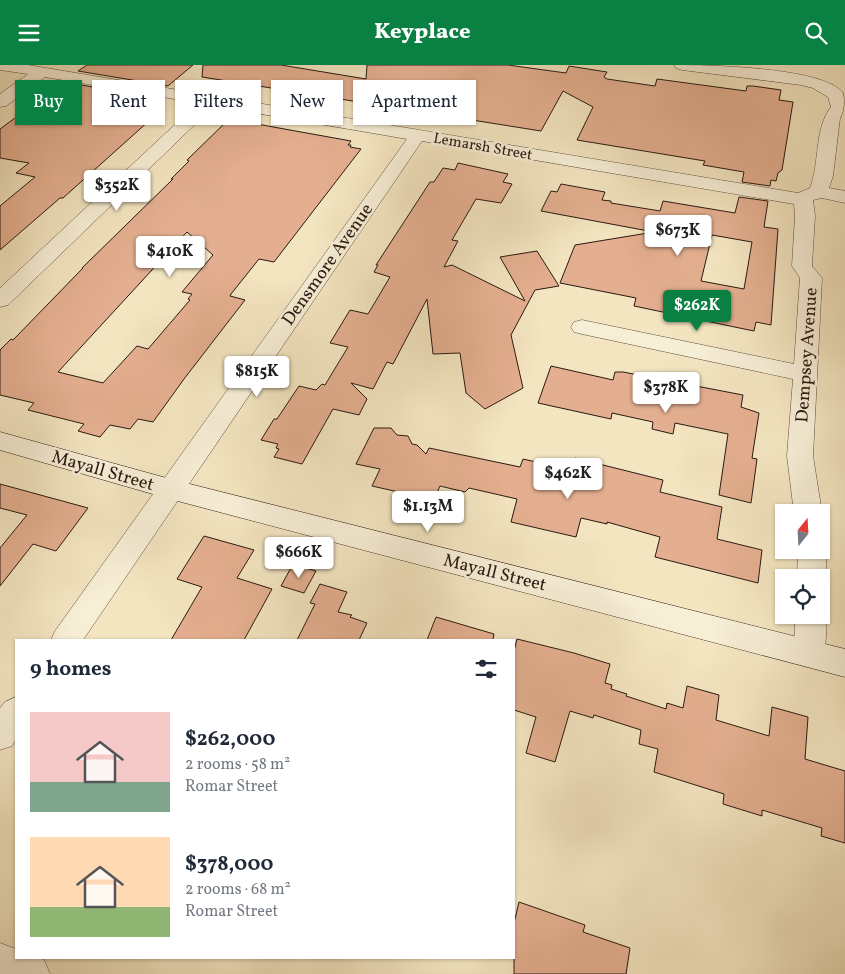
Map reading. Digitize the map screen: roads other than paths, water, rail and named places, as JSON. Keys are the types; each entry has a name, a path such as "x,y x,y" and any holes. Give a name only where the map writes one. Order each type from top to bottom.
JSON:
{"street":[{"name":"Lemarsh Street","path":"0,65 175,94"},
{"name":"Dempsey Avenue","path":"682,65 790,78 819,85 836,95 839,107 831,118 824,176 811,196 805,216 802,266 811,278 800,456 807,504"},
{"path":"0,102 42,72"},
{"name":"Lemarsh Street","path":"261,108 418,135 811,196 845,197"},
{"path":"0,300 185,125"},
{"name":"Densmore Avenue","path":"67,639 418,135"},
{"path":"582,327 804,374"},
{"name":"Mayall Street","path":"0,441 170,489 845,663"},
{"path":"809,653 810,624"},
{"path":"0,735 15,712"},
{"path":"0,963 30,974"}]}
